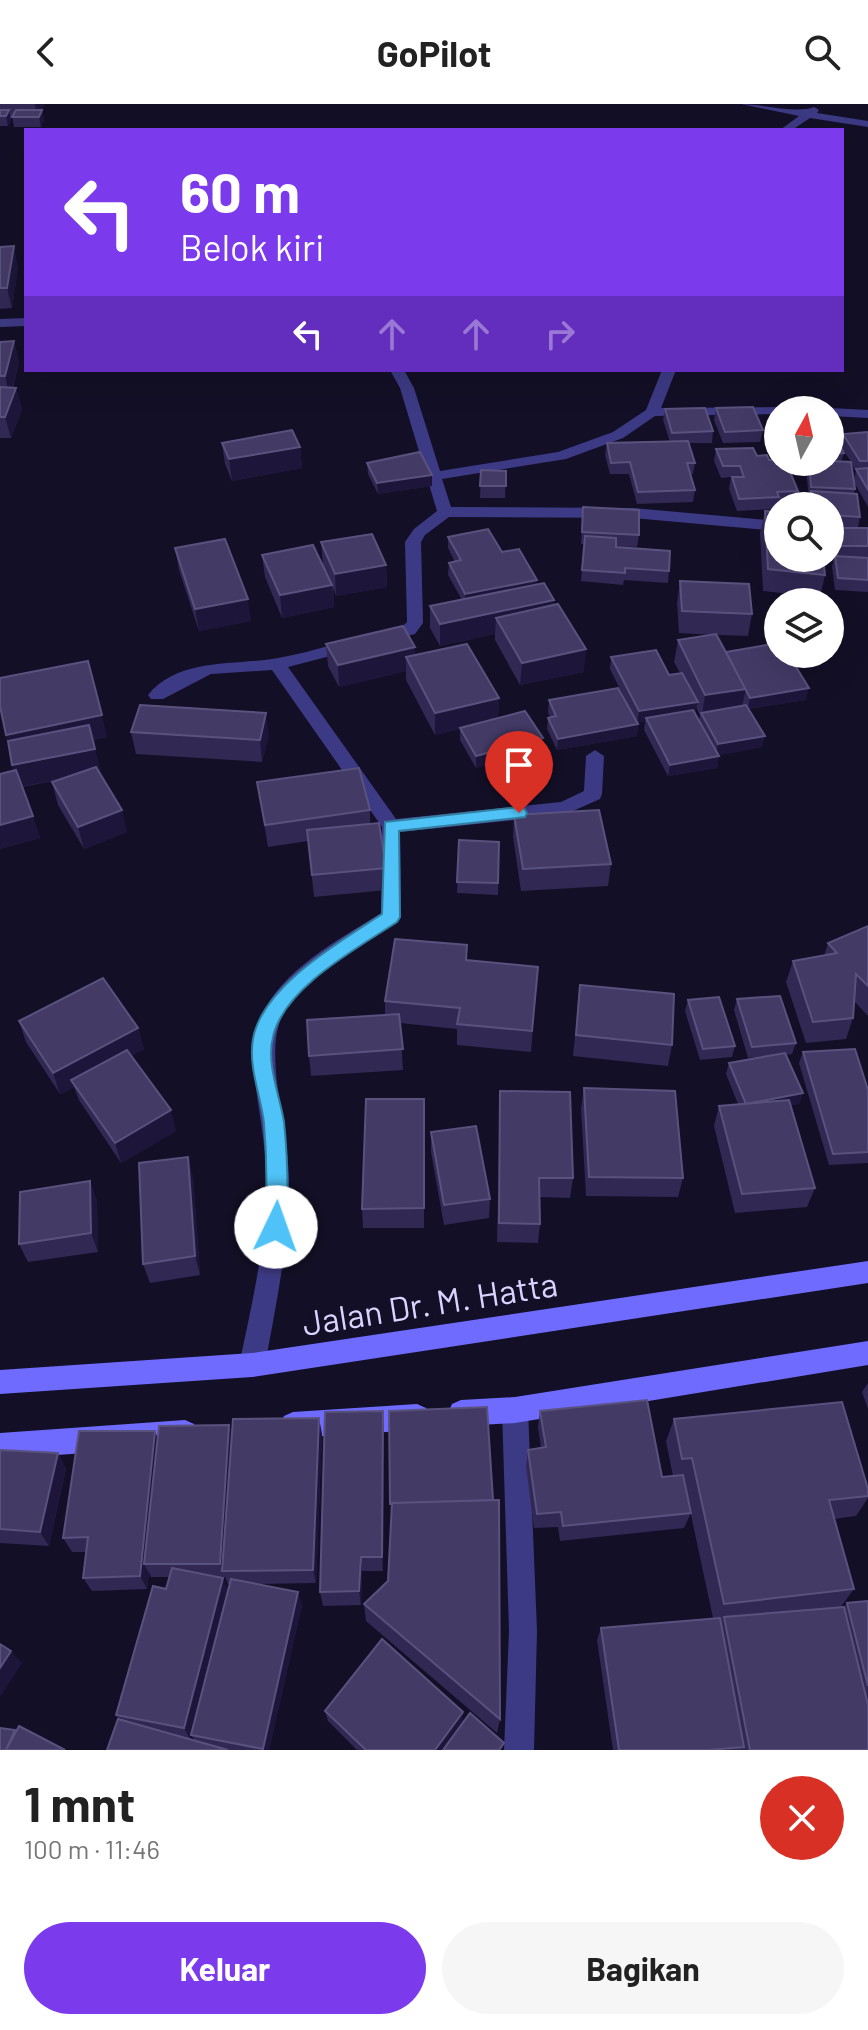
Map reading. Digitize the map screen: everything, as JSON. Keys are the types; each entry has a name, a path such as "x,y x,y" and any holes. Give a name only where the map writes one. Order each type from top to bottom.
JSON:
{"main road":[{"name":"Jalan Dr. M. Hatta","path":"0,1382 252,1365 868,1272"},
{"path":"265,1427 515,1410 868,1353"},
{"path":"0,1446 203,1432"}],"street":[{"path":"746,104 815,109 868,124"},
{"path":"788,128 815,109"},
{"path":"0,323 24,322"},
{"path":"398,372 407,388 445,512"},
{"path":"652,412 668,372"},
{"path":"433,476 561,456 618,435 652,412 764,410"},
{"path":"844,413 868,414"},
{"path":"157,695 187,677 209,669 277,664 409,630 417,615 413,542 419,532 445,512 633,513 764,525"},
{"path":"252,1365 274,1252 278,1179 274,1120 264,1073 263,1037 280,1002 315,968 391,917 391,826 277,664"},
{"path":"391,826 564,808 593,794 595,756"},
{"path":"515,1410 523,1631 519,1750"}],"building":[{"path":"0,110 9,110 6,116 0,116"},
{"path":"16,110 42,110 39,117 12,117"},
{"path":"14,246 7,288 0,288 0,247"},
{"path":"14,341 5,376 0,376 0,342"},
{"path":"0,387 16,388 5,417 0,417"},
{"path":"753,407 763,430 725,432 716,408"},
{"path":"705,408 713,431 672,433 665,409"},
{"path":"292,430 300,447 229,459 222,443"},
{"path":"868,432 868,461 860,461 844,434"},
{"path":"688,441 695,463 687,463 695,490 638,492 630,462 611,463 607,443"},
{"path":"753,448 757,456 764,455 764,476 792,476 798,491 764,492 764,498 739,499 732,477 744,477 740,466 723,466 716,449"},
{"path":"420,452 432,475 377,483 367,463"},
{"path":"844,462 851,462 855,489 811,487 810,476 844,476"},
{"path":"868,468 868,490 856,469"},
{"path":"481,470 506,471 506,486 480,486"},
{"path":"844,493 857,494 860,517 844,516"},
{"path":"583,507 639,510 639,535 582,532"},
{"path":"844,528 868,528 868,546 844,546"},
{"path":"488,529 502,552 519,549 537,580 465,594 449,563 461,560 448,537"},
{"path":"372,534 386,565 335,574 321,542"},
{"path":"585,536 616,538 616,547 670,551 669,571 625,568 625,573 582,570"},
{"path":"225,539 248,599 195,609 175,548"},
{"path":"313,545 332,585 280,595 262,555"},
{"path":"844,557 868,558 868,580 838,578 837,572 844,572"},
{"path":"796,572 825,572 825,575"},
{"path":"680,581 749,584 752,614 682,611"},
{"path":"544,583 554,600 440,624 430,606"},
{"path":"558,604 586,649 522,663 496,618"},
{"path":"403,626 415,647 338,665 326,644"},
{"path":"716,634 746,689 705,695 678,640"},
{"path":"467,644 499,698 435,713 406,657"},
{"path":"764,645 764,668 797,668 809,688 750,698 726,652"},
{"path":"656,650 669,675 682,673 698,702 639,711 611,657"},
{"path":"88,661 102,715 6,735 0,706 0,678"},
{"path":"618,688 638,724 558,739 548,718 556,716 549,700"},
{"path":"140,705 266,713 260,740 131,732"},
{"path":"746,705 765,736 718,744 701,713"},
{"path":"693,710 719,756 670,765 646,718"},
{"path":"525,711 543,738 476,756 460,728"},
{"path":"89,725 95,749 12,765 8,741"},
{"path":"96,767 122,810 78,827 52,782"},
{"path":"359,768 370,810 265,825 257,782"},
{"path":"16,770 33,816 0,825 0,774"},
{"path":"599,810 611,864 523,869 514,815"},
{"path":"379,823 386,868 312,875 307,830"},
{"path":"459,840 499,842 498,883 457,882"},
{"path":"868,926 868,986 856,974 853,1018 813,1022 793,961 837,953 828,943"},
{"path":"395,939 467,945 466,960 538,967 532,1031 457,1024 460,1008 385,1001"},
{"path":"103,978 138,1028 53,1073 19,1021"},
{"path":"580,985 674,994 672,1045 576,1035"},
{"path":"780,996 796,1043 752,1047 737,999"},
{"path":"719,997 735,1046 703,1049 688,1000"},
{"path":"399,1014 403,1049 309,1056 307,1020"},
{"path":"855,1049 868,1090 868,1152 833,1154 803,1052"},
{"path":"127,1050 171,1110 115,1143 71,1080"},
{"path":"785,1053 803,1093 746,1104 729,1063"},
{"path":"584,1088 675,1091 683,1178 589,1177"},
{"path":"500,1091 570,1092 573,1178 539,1178 540,1224 499,1223"},
{"path":"366,1099 424,1099 424,1208 362,1209"},
{"path":"789,1100 815,1188 742,1194 719,1106"},
{"path":"476,1126 490,1199 444,1205 431,1132"},
{"path":"188,1157 195,1256 143,1264 139,1163"},
{"path":"90,1181 91,1233 19,1244 20,1192"},
{"path":"647,1400 662,1477 683,1475 691,1513 563,1526 561,1512 537,1514 528,1450 546,1447 540,1411"},
{"path":"842,1402 868,1489 868,1496 829,1500 854,1589 724,1604 692,1458 682,1459 674,1419"},
{"path":"487,1407 493,1500 390,1504 389,1411"},
{"path":"383,1411 382,1557 361,1557 359,1591 320,1592 325,1412"},
{"path":"319,1418 313,1570 222,1571 233,1419"},
{"path":"229,1425 220,1564 144,1564 159,1426"},
{"path":"79,1431 155,1431 140,1576 83,1578 88,1537 63,1538"},
{"path":"0,1450 58,1453 40,1532 0,1529"},
{"path":"499,1500 500,1719 364,1604 388,1581 392,1503"},
{"path":"172,1568 223,1578 184,1728 116,1715 153,1586 166,1589"},
{"path":"231,1579 298,1592 263,1749 191,1735"},
{"path":"868,1601 868,1686 847,1603"},
{"path":"844,1607 868,1705 868,1750 750,1750 724,1617"},
{"path":"720,1618 744,1747 619,1750 601,1628"},
{"path":"382,1639 463,1712 435,1750 366,1750 325,1711"},
{"path":"0,1644 11,1651 0,1668"},
{"path":"470,1713 504,1743 499,1750 443,1750"},
{"path":"118,1719 228,1750 107,1750"},
{"path":"19,1726 65,1750 6,1750"},
{"path":"0,1728 15,1730 6,1750 0,1750"}],"route":[{"path":"276,1227 278,1179 274,1120 264,1073 263,1037 280,1002 315,968 391,917 391,826 519,813"}]}
